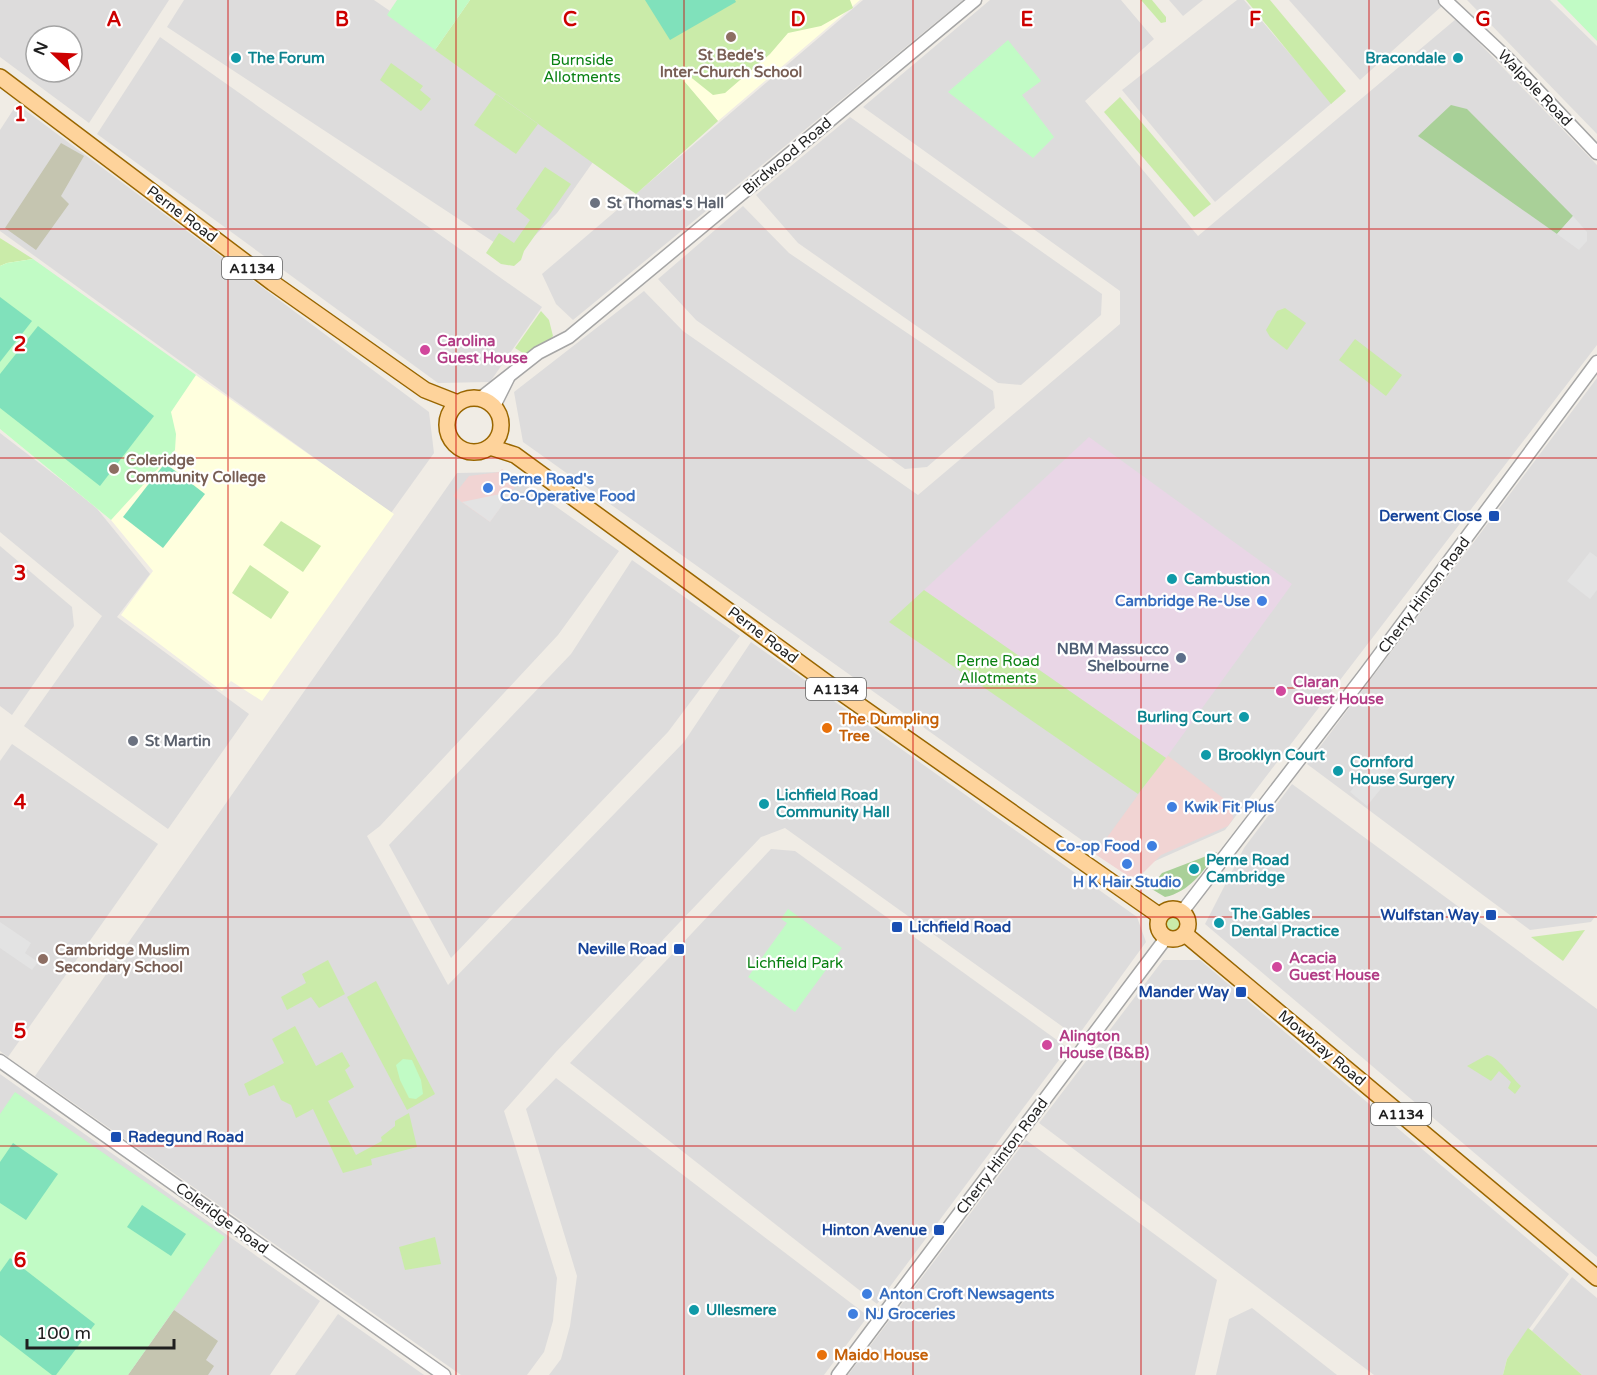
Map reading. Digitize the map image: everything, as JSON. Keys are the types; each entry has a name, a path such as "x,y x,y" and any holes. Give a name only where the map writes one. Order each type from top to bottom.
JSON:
{"main road":[{"name":"Perne Road","path":"0,77 273,283 425,390 448,416 448,434 458,448 474,453 490,447 515,455"},
{"name":"Perne Road","path":"425,390 458,403"},
{"path":"448,416 458,403 465,399 487,402"},
{"name":"Perne Road","path":"487,402 501,419 500,434 515,455 826,682 1160,916"},
{"path":"490,447 500,434"},
{"path":"1168,910 1182,912 1188,920 1185,934 1176,939 1166,938 1159,931 1160,916 1168,910"},
{"name":"Mowbray Road","path":"1185,934 1597,1278"}],"street":[{"name":"Birdwood Road","path":"487,402 510,374 538,353 569,337 975,0"},
{"name":"Walpole Road","path":"1445,0 1511,63 1597,153"},
{"name":"Cherry Hinton Road","path":"1182,912 1365,674 1597,362"},
{"name":"Cherry Hinton Road","path":"838,1375 1166,938"},
{"name":"Coleridge Road","path":"0,1061 444,1375"}],"shaded area":[{"path":"0,0 169,0 89,123 36,84 84,84 84,24 24,24 24,75 0,57"},
{"path":"184,0 374,0 390,11 388,15 593,162 557,213 515,256 167,27"},
{"name":"St Bede's Inter-Church School","path":"613,0 860,0 718,121"},
{"path":"863,0 963,0 573,320 556,304 542,274"},
{"path":"990,0 1121,0 1154,39 1085,101 1198,236 1456,19 1597,165 1597,345 1225,830 1128,873 523,442 514,392 644,291 683,331 918,495 1120,324 1120,291 863,107"},
{"path":"1169,0 1203,0 1183,16"},
{"path":"1237,0 1244,0 1332,103 1215,202 1122,90"},
{"path":"1289,0 1438,0 1443,5 1360,80"},
{"path":"1467,0 1550,0 1597,46 1597,134"},
{"path":"160,37 542,307 490,382 438,383 97,134"},
{"path":"17,104 429,412 434,453 391,513 0,231 0,130"},
{"path":"850,117 1102,294 1101,315 1021,385 998,383 798,243 756,195"},
{"path":"61,143 84,156 61,196 69,204 36,250 5,228"},
{"path":"743,206 789,253 993,391 995,408 927,467 905,469 696,320 658,279"},
{"path":"1573,216 1587,232 1587,241 1579,250 1557,234"},
{"name":"Coleridge Community College","path":"0,238 394,514 262,701 231,681 222,691 121,615 153,571 111,520 0,429"},
{"path":"1597,378 1597,914 1591,922 1530,930 1307,764"},
{"path":"0,433 94,505 150,574 117,617 249,714 168,829 24,726 102,616 0,532"},
{"path":"1089,437 1292,584 1166,758 924,590"},
{"path":"502,469 519,481 490,522 453,496 469,476 499,472"},
{"path":"507,472 619,551 558,635 380,826 367,836 448,985 684,742 751,642 1137,917 1146,942 1077,1037 785,828 761,837 556,1052 504,1111 557,1278 553,1321 544,1352 527,1375 461,1375 35,1076 457,473"},
{"path":"505,493 509,496 490,522 462,502"},
{"path":"0,546 72,607 74,626 12,715 0,706"},
{"path":"1590,552 1597,557 1597,590 1590,599 1567,581"},
{"path":"632,560 740,636 668,732 451,958 389,845 571,654"},
{"path":"12,744 158,844 8,1057 0,1051 0,761"},
{"path":"1167,755 1232,805 1233,819 1228,826 1161,855 1139,877 1128,876 1095,854"},
{"path":"1375,761 1392,775 1367,806 1350,792"},
{"path":"1292,784 1597,1009 1597,1257 1205,924 1244,848"},
{"path":"771,849 795,851 1068,1048 877,1304 570,1063"},
{"path":"0,922 31,943 25,953 38,962 32,970 0,948"},
{"path":"1163,960 1200,960 1569,1274 1507,1359 1503,1375 1374,1375 1039,1123"},
{"path":"0,1074 320,1301 270,1375 0,1375"},
{"path":"556,1078 868,1316 824,1375 549,1375 561,1359 570,1326 577,1276 526,1109"},
{"path":"1026,1140 1217,1280 1195,1375 848,1375"},
{"path":"1572,1277 1597,1298 1597,1375 1582,1375 1532,1331"},
{"path":"1252,1308 1337,1375 1216,1375 1229,1319"},
{"path":"174,1310 218,1341 206,1360 214,1366 208,1375 128,1375"},
{"path":"338,1314 424,1375 295,1375"}],"green space":[{"path":"397,0 470,0 435,50 387,15"},
{"name":"Burnside Allotments","path":"470,0 850,0 853,8 821,26 788,33 770,54 725,93 713,95 683,71 673,68 718,121 636,194 435,50"},
{"path":"645,0 735,0 736,2 670,40"},
{"path":"1141,0 1152,0 1166,17 1166,22 1161,23"},
{"path":"1246,0 1270,0 1346,91 1331,104"},
{"path":"1557,0 1597,0 1597,41 1562,5"},
{"path":"1008,40 1041,81 1022,95 1054,137 1033,158 948,92"},
{"path":"391,63 423,86 420,90 431,99 421,111 380,80"},
{"path":"496,94 538,124 516,154 474,125"},
{"path":"1120,97 1211,204 1194,217 1104,112"},
{"path":"1451,105 1467,109 1573,216 1557,234 1418,136"},
{"path":"545,167 571,184 524,251 521,260 514,266 501,264 486,253 499,233 514,243 530,220 516,209"},
{"path":"0,238 33,259 0,266"},
{"path":"33,259 196,375 171,412 176,434 175,450 111,520 0,429 0,266"},
{"path":"0,297 32,321 0,362"},
{"path":"1285,308 1306,323 1287,350 1270,337 1266,330 1277,311"},
{"path":"541,311 549,320 553,336 548,342 526,355 515,348"},
{"path":"38,326 154,416 100,486 0,408 0,374"},
{"path":"1355,339 1402,375 1386,396 1339,360"},
{"path":"165,463 205,494 163,548 123,517"},
{"path":"281,521 321,546 303,572 263,545"},
{"path":"250,565 289,592 271,619 232,593"},
{"name":"Perne Road Allotments","path":"924,590 1166,758 1138,794 889,622"},
{"path":"1217,852 1189,886 1181,891 1165,897 1150,888 1162,873"},
{"name":"Lichfield Park","path":"788,909 842,948 795,1012 748,977 787,923 781,919"},
{"path":"1173,914 1180,917 1183,924 1180,931 1173,934 1166,931 1163,924 1166,917"},
{"path":"1585,930 1563,961 1531,937"},
{"path":"328,960 345,994 319,1008 311,997 287,1010 281,997 306,983 302,974"},
{"path":"376,981 435,1094 407,1110 347,997"},
{"path":"295,1026 316,1066 342,1052 350,1066 345,1070 354,1087 328,1101 356,1155 382,1141 381,1137 395,1126 395,1121 409,1113 417,1147 371,1159 372,1165 343,1173 313,1109 296,1118 291,1105 281,1100 274,1085 249,1096 244,1084 284,1063 272,1039"},
{"path":"1487,1055 1500,1063 1521,1086 1515,1094 1508,1088 1511,1082 1499,1071 1491,1081 1467,1066"},
{"path":"403,1059 412,1060 421,1080 423,1094 416,1099 409,1098 400,1080 396,1065"},
{"path":"15,1092 225,1237 128,1375 0,1375 0,1114"},
{"path":"13,1143 58,1174 26,1220 0,1203 0,1162"},
{"path":"142,1205 186,1234 171,1256 127,1227"},
{"path":"435,1237 441,1264 405,1270 399,1247"},
{"path":"10,1258 95,1324 56,1375 52,1375 0,1335 0,1272"},
{"path":"1528,1328 1582,1375 1503,1375 1507,1359"}],"place":[{"name":"St Bede's Inter-Church School","path":"731,37"},
{"name":"The Forum","path":"236,58"},
{"name":"Bracondale","path":"1458,58"},
{"name":"St Thomas's Hall","path":"595,203"},
{"name":"Carolina Guest House","path":"425,350"},
{"name":"Coleridge Community College","path":"114,469"},
{"name":"Perne Road's Co-Operative Food","path":"488,488"},
{"name":"Derwent Close","path":"1494,516"},
{"name":"Cambustion","path":"1172,579"},
{"name":"Cambridge Re-Use","path":"1262,601"},
{"name":"NBM Massucco Shelbourne","path":"1181,658"},
{"name":"Claran Guest House","path":"1281,691"},
{"name":"Burling Court","path":"1244,717"},
{"name":"The Dumpling Tree","path":"827,728"},
{"name":"St Martin","path":"133,741"},
{"name":"Brooklyn Court","path":"1206,755"},
{"name":"Cornford House Surgery","path":"1338,771"},
{"name":"Lichfield Road Community Hall","path":"764,804"},
{"name":"Kwik Fit Plus","path":"1172,807"},
{"name":"Co-op Food","path":"1152,846"},
{"name":"H K Hair Studio","path":"1127,864"},
{"name":"Perne Road Cambridge","path":"1194,869"},
{"name":"Wulfstan Way","path":"1491,915"},
{"name":"The Gables Dental Practice","path":"1219,923"},
{"name":"Lichfield Road","path":"897,927"},
{"name":"Neville Road","path":"679,949"},
{"name":"Cambridge Muslim Secondary School","path":"43,959"},
{"name":"Acacia Guest House","path":"1277,967"},
{"name":"Mander Way","path":"1241,992"},
{"name":"Alington House (B&B)","path":"1047,1045"},
{"name":"Radegund Road","path":"116,1137"},
{"name":"Hinton Avenue","path":"939,1230"},
{"name":"Anton Croft Newsagents","path":"867,1294"},
{"name":"Ullesmere","path":"694,1310"},
{"name":"NJ Groceries","path":"853,1314"},
{"name":"Maido House","path":"822,1355"}]}
